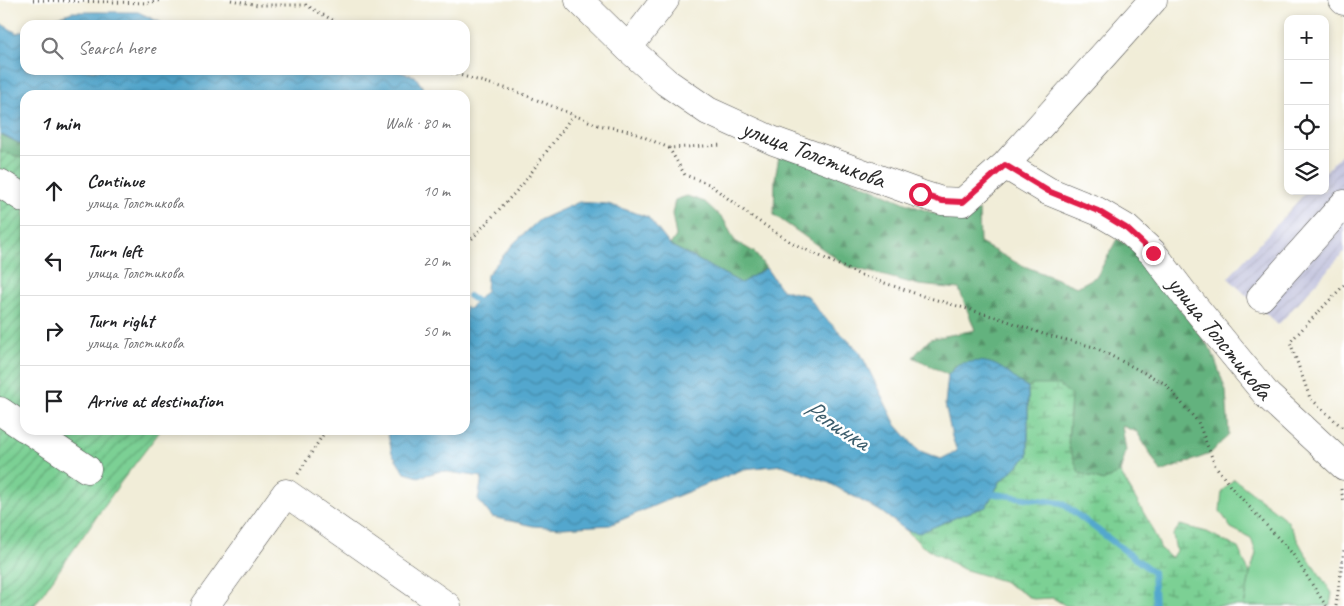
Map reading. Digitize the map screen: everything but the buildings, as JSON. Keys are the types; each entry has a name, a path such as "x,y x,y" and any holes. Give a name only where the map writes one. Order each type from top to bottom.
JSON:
{"street":[{"name":"улица Толстикова","path":"579,0 666,82 708,111 774,141 942,201 963,202 1005,165 1048,191 1098,211 1126,228 1153,253 1267,395 1344,466"},
{"path":"628,48 665,0"},
{"path":"1005,165 1153,0"},
{"path":"0,182 20,196"},
{"path":"1261,297 1344,204"},
{"path":"0,411 20,425"},
{"path":"36,435 87,469"},
{"path":"205,606 286,493 448,606"}],"path":[{"path":"33,0 148,3 161,0"},
{"path":"231,0 258,5 306,5 332,20"},
{"path":"459,75 515,91 598,125 630,131 669,148 726,144"},
{"path":"470,241 523,184 573,115"},
{"path":"669,148 685,175 709,184 752,217 800,247 867,277 923,296 1002,319 1043,334 1094,347 1164,383 1198,422 1215,465 1230,486 1292,553 1326,606"},
{"path":"1344,285 1290,342 1310,398 1344,428"},
{"path":"286,493 323,435"},
{"path":"1336,606 1344,550"}],"shaded area":[{"path":"1344,151 1344,252 1278,325 1228,278 1303,195 1329,195 1329,168"}],"green space":[{"path":"0,134 20,144 20,157 0,151"},
{"path":"0,151 20,157 20,435 157,435 121,482 34,606 0,606"},
{"path":"779,156 816,164 908,204 950,219 979,210 980,243 1019,264 1077,287 1097,276 1117,239 1156,262 1178,306 1212,351 1226,391 1229,434 1210,454 1161,472 1137,432 1122,426 1126,451 1120,472 1103,481 1079,473 1068,444 1071,395 1033,385 1028,387 1017,382 1009,373 958,364 948,375 913,357 930,339 975,330 959,289 919,285 847,266 774,215 775,179"},
{"path":"687,196 705,202 724,220 735,241 754,252 766,268 741,283 670,245 676,236 672,214 675,200"},
{"path":"1033,385 1059,385 1071,395 1068,444 1079,473 1103,481 1120,472 1149,522 1161,549 1171,558 1176,551 1173,535 1180,525 1207,532 1238,548 1250,574 1244,606 1066,606 1053,598 1033,599 1003,581 963,569 922,546 907,531 920,532 986,507 1000,482 1028,456 1028,387"},
{"path":"1234,479 1287,520 1303,550 1332,593 1330,606 1244,606 1256,553 1251,538 1231,528 1220,511 1222,491"}],"water":[{"path":"72,12 138,12 155,20 49,20"},
{"path":"0,23 17,33 20,32 20,75 411,75 415,76 425,90 20,90 20,144 0,134"},
{"path":"579,202 608,204 648,217 670,245 741,283 766,268 781,289 808,296 821,314 860,352 896,425 918,450 941,459 957,451 945,404 948,375 958,364 984,362 996,365 1028,387 1028,456 1000,482 986,507 959,516 920,533 907,531 880,511 829,483 782,465 744,469 610,525 562,528 533,526 492,517 478,500 482,477 441,471 419,477 405,473 392,453 388,435 470,435 470,308 486,291 487,275 513,244 539,220"}],"waterway":[{"name":"Репинка","path":"470,297 483,305"},
{"name":"Репинка","path":"987,493 1062,503 1153,572 1155,606"}],"route":[{"path":"920,194 942,201 963,202 1005,165 1048,191 1098,211 1126,228 1153,253"}]}
